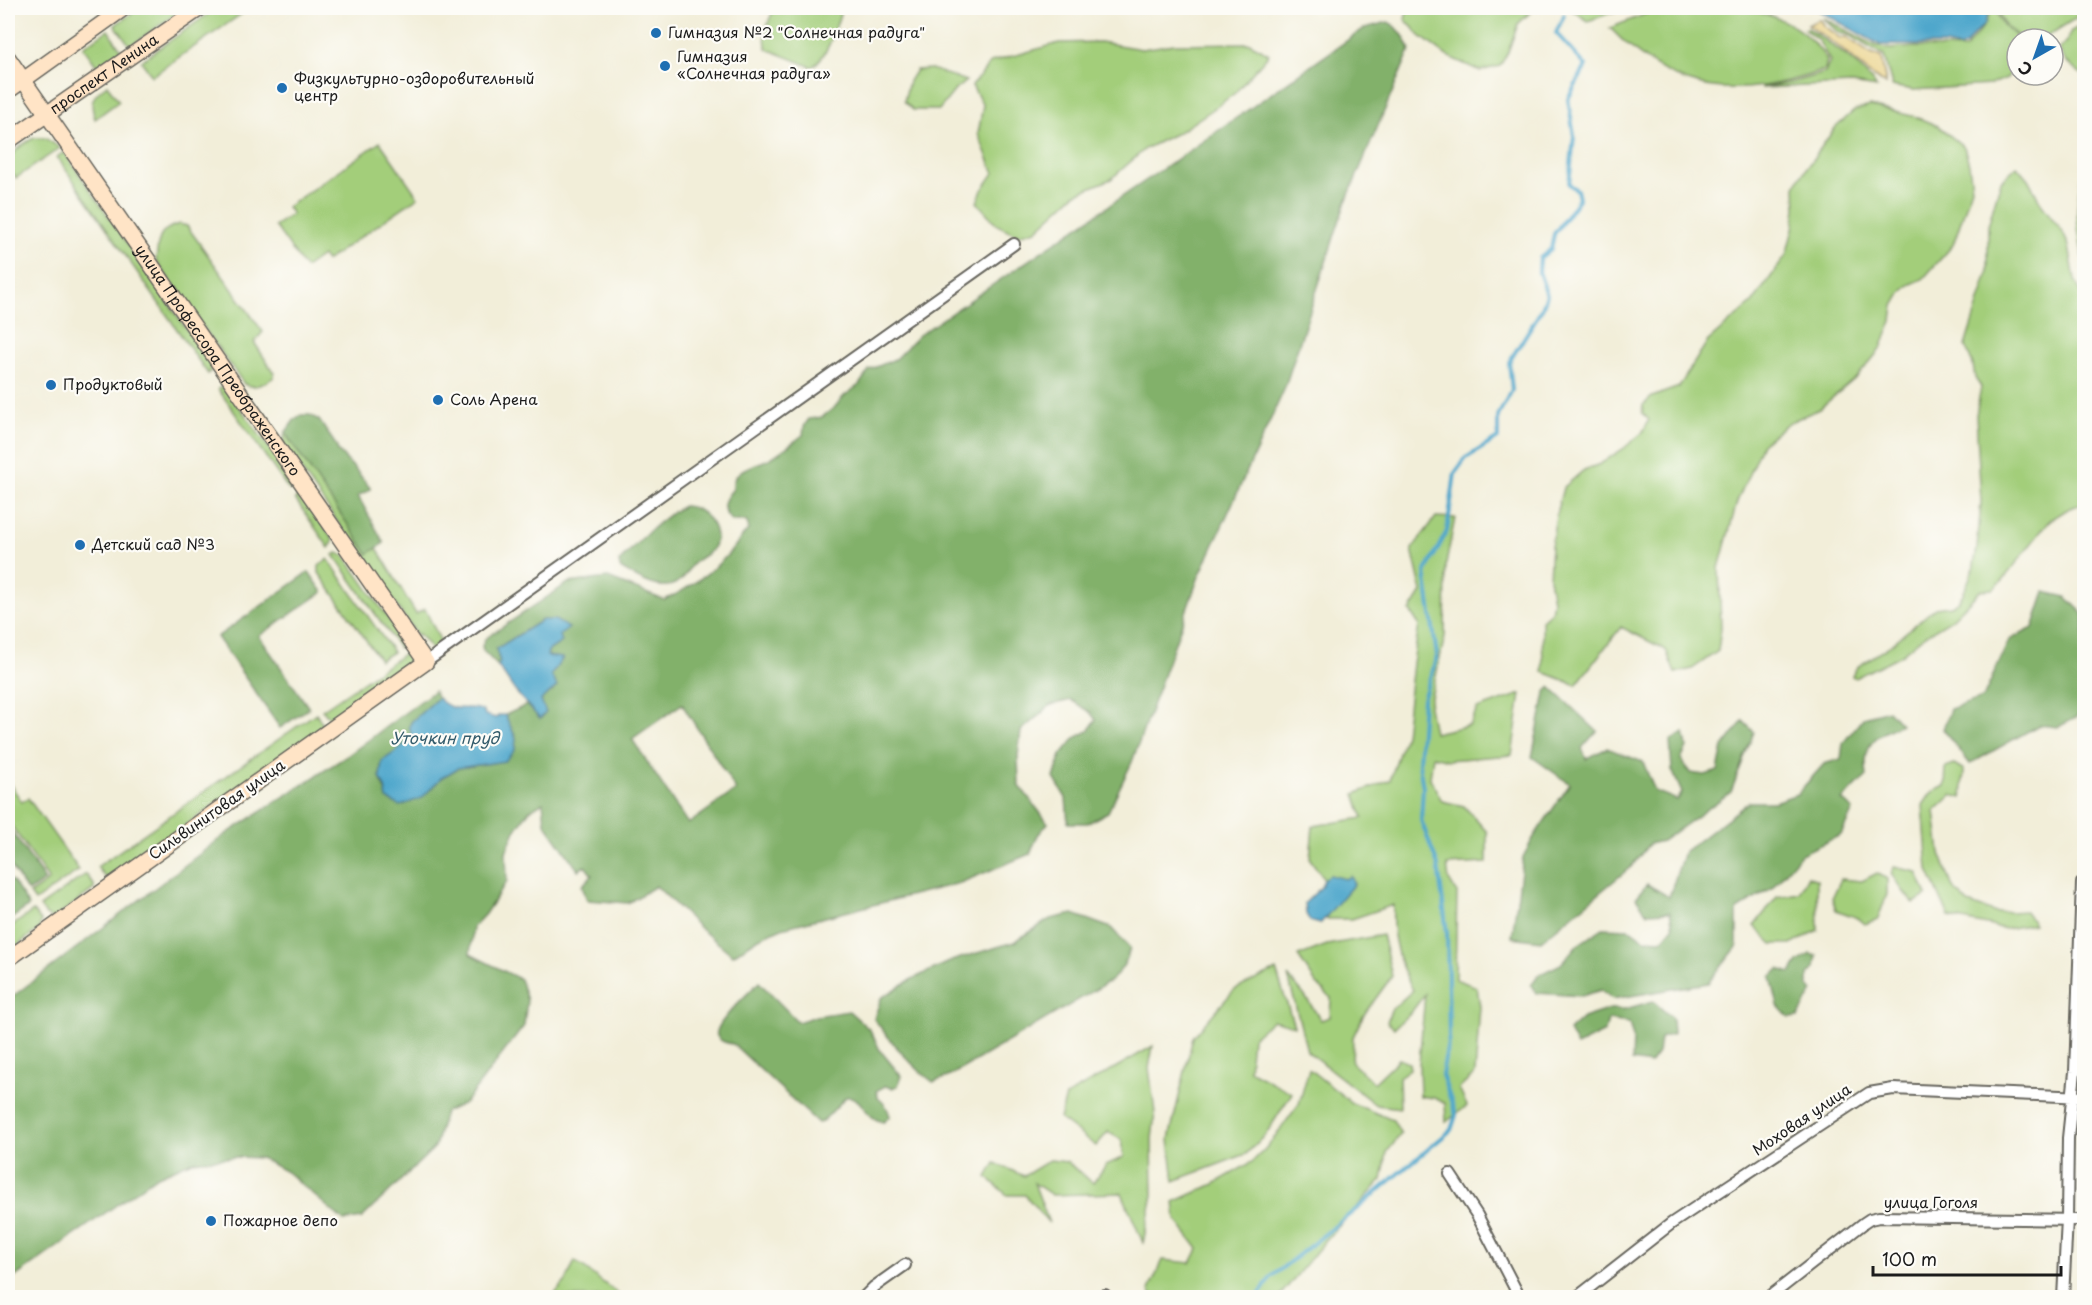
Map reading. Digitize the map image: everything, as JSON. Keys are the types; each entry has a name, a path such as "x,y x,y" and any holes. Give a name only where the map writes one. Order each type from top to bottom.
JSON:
{"street":[{"path":"8,91 124,8"},
{"name":"проспект Ленина","path":"8,141 200,8"},
{"name":"улица Профессора Преображенского","path":"8,58 426,662"},
{"path":"426,662 1014,244"},
{"name":"Сильвинитовая улица","path":"8,959 426,662"},
{"path":"2063,1298 2067,1219 2067,1138 2073,1096 2082,883"},
{"name":"Моховая улица","path":"1576,1298 1672,1223 1869,1093 1893,1089 2085,1096"},
{"path":"1450,1174 1477,1215 1520,1298"},
{"name":"улица Гоголя","path":"1768,1298 1870,1219 1879,1216 2085,1220"},
{"path":"863,1298 874,1287 905,1266"}],"green space":[{"path":"140,8 184,8 130,46 115,25"},
{"path":"217,8 250,8 152,76 141,61"},
{"path":"774,8 842,8 828,48 812,67 767,49 766,33"},
{"path":"1408,8 1535,8 1518,24 1508,52 1500,66 1480,71 1447,56 1420,36 1405,19"},
{"path":"1573,8 1625,8 1588,21 1572,10"},
{"path":"1661,8 1731,8 1774,17 1794,26 1812,40 1827,60 1825,70 1793,80 1736,88 1709,86 1684,80 1659,68 1635,51 1610,28"},
{"path":"1992,8 1996,8 2005,27 2005,79 1990,85 1913,90 1892,86 1884,56 1849,35 1839,33 1823,18 1874,45 1888,49 1916,47 1965,49 1985,24"},
{"path":"1999,8 2084,8 2084,13 2062,27 2006,27 2000,16"},
{"path":"1388,22 1402,34 1410,50 1345,204 1284,390 1198,579 1132,762 1108,812 1088,823 1068,823 1066,798 1054,778 1061,755 1075,738 1088,731 1096,720 1090,712 1071,700 1051,705 1021,731 1018,756 1019,785 1048,823 1038,835 1030,854 960,883 782,928 759,938 733,955 703,931 656,886 628,903 587,900 582,886 592,875 585,866 578,870 545,823 543,802 529,811 515,831 506,852 507,881 485,914 473,927 470,954 520,979 527,1000 524,1026 465,1103 445,1112 435,1147 362,1218 344,1221 287,1172 261,1158 237,1157 192,1161 156,1177 8,1282 8,1000 226,834 347,756 434,691 438,698 412,721 410,726 413,737 382,761 380,777 388,799 432,788 441,778 458,768 492,763 516,738 505,715 527,705 541,718 545,712 541,702 543,696 553,691 551,675 563,658 547,656 548,651 561,642 542,620 496,649 500,662 498,666 483,651 482,646 485,639 568,583 608,578 664,600 681,592 717,566 748,530 748,524 745,521 732,521 724,509 725,501 733,489 733,482 740,472 771,458 803,435 804,426 809,419 822,417 834,408 844,396 859,385 869,370 895,359 919,335 1365,28","holes":["682,704 736,790 688,824 632,739"]},
{"path":"2084,24 2084,75 2069,65 2065,59 2065,42 2071,31"},
{"path":"1807,28 1854,63 1877,88 1852,84 1761,88 1825,73 1830,61 1818,40 1804,29"},
{"path":"108,30 122,51 98,68 83,47"},
{"path":"1100,42 1142,49 1174,44 1250,43 1269,54 1235,93 1179,132 1145,149 1111,179 1075,194 1036,230 1018,235 997,225 977,202 994,173 978,134 983,105 972,86 991,62 1059,43"},
{"path":"931,69 966,81 955,90 939,110 913,110 904,101 909,81 916,70"},
{"path":"107,85 119,101 95,119 92,108 93,99"},
{"path":"1870,106 1916,117 1938,126 1964,147 1972,188 1953,245 1923,279 1909,285 1902,292 1894,306 1892,321 1881,348 1857,377 1819,409 1788,423 1762,444 1737,502 1719,568 1721,628 1718,651 1692,669 1675,673 1666,650 1621,627 1576,685 1543,672 1542,620 1551,612 1553,601 1549,578 1551,546 1563,488 1584,470 1600,464 1642,433 1649,420 1642,413 1643,405 1652,397 1679,387 1707,342 1752,303 1786,256 1796,209 1795,187 1800,177 1835,128 1854,111"},
{"path":"34,138 45,138 60,148 16,178 8,167 11,157 21,146"},
{"path":"380,142 418,197 326,261 322,256 305,268 275,226 292,214 287,207"},
{"path":"64,152 210,363 211,371 208,374 57,157"},
{"path":"2084,164 2084,261 2077,212"},
{"path":"2017,166 2062,231 2069,246 2075,280 2084,299 2084,503 2068,509 2049,521 2003,580 1993,589 1981,590 1952,619 1924,636 1901,655 1855,678 1852,676 1857,667 1888,647 1935,608 1951,606 1958,601 1973,570 1981,502 1976,415 1981,387 1975,378 1973,365 1965,346 1988,273 1988,226 1995,201 2001,181"},
{"path":"179,224 187,226 263,332 254,342 274,373 274,377 260,385 244,384 156,261 160,237 167,229"},
{"path":"221,387 227,389 291,479 292,488 289,490 218,389"},
{"path":"301,415 310,415 319,420 338,451 371,489 358,496 384,543 368,554 285,433 295,419"},
{"path":"285,433 368,553 377,548 416,614 425,609 441,642 437,649 432,650 419,634 417,635 285,447 283,442"},
{"path":"298,497 305,499 332,538 333,542 329,548 295,499"},
{"path":"683,506 697,509 704,514 716,533 713,548 693,564 684,577 669,586 660,586 643,581 620,568 619,562 641,539 657,524"},
{"path":"1436,517 1455,518 1446,564 1445,636 1429,706 1434,733 1470,725 1477,709 1521,694 1512,755 1448,760 1433,756 1430,778 1442,801 1464,806 1487,832 1487,863 1447,865 1449,880 1457,893 1455,979 1477,987 1480,1007 1475,1074 1459,1089 1467,1106 1446,1122 1445,1103 1434,1098 1420,1096 1419,1064 1425,994 1412,1011 1394,1028 1387,1022 1391,1010 1413,990 1403,970 1397,949 1393,927 1393,905 1352,919 1325,919 1329,911 1354,883 1330,875 1324,879 1310,859 1313,826 1363,818 1355,794 1390,780 1405,735 1419,625 1410,611 1422,592 1412,549"},
{"path":"337,553 345,556 404,641 399,648 334,555"},
{"path":"328,559 393,652 380,660 319,573 319,566"},
{"path":"309,572 323,592 259,636 309,708 280,728 217,637"},
{"path":"2045,592 2066,597 2084,614 2084,707 2076,718 2058,727 2039,725 1970,764 1943,729 1950,709 1983,698 2009,640 2033,628"},
{"path":"408,651 409,666 332,720 322,710"},
{"path":"1550,687 1597,731 1582,748 1586,759 1607,748 1643,762 1655,791 1677,800 1682,793 1672,770 1670,741 1684,733 1687,747 1681,759 1690,773 1705,775 1718,771 1723,747 1743,721 1754,732 1731,792 1662,841 1649,844 1632,866 1541,941 1512,937 1523,857 1535,835 1570,784 1532,757 1545,693"},
{"path":"1888,710 1901,724 1877,737 1868,748 1867,776 1842,800 1853,810 1841,835 1801,854 1772,888 1737,910 1737,947 1708,983 1613,999 1601,990 1582,996 1536,993 1531,985 1538,975 1561,964 1576,946 1603,928 1630,929 1644,939 1662,940 1673,927 1670,912 1647,913 1636,898 1647,884 1669,897 1684,852 1749,802 1774,802 1797,794 1824,764 1841,759 1843,743 1864,717"},
{"path":"316,713 322,723 321,730 110,878 105,877 97,867"},
{"path":"1954,764 1964,770 1962,798 1952,795 1935,811 1940,853 1953,888 1968,903 1996,913 2025,911 2034,924 2006,929 1949,917 1928,870 1923,805 1931,793 1945,786 1946,767"},
{"path":"8,781 22,802 28,798 79,870 35,901 30,894 49,880 8,821"},
{"path":"8,826 45,880 28,892 8,862"},
{"path":"1894,867 1917,872 1927,895 1914,903 1891,874"},
{"path":"1877,873 1887,879 1887,894 1878,919 1865,924 1858,918 1836,910 1832,898 1841,879 1862,881"},
{"path":"86,874 94,885 94,889 53,919 46,915 40,907"},
{"path":"1808,876 1817,880 1818,930 1793,944 1772,944 1754,926 1777,897 1799,893"},
{"path":"8,878 14,883 29,906 8,921"},
{"path":"33,911 41,921 39,929 8,952 8,929"},
{"path":"1073,914 1111,928 1130,948 1119,972 1112,980 948,1077 933,1082 924,1075 874,1019 881,998 910,980 954,960 1014,942 1050,919"},
{"path":"1382,935 1392,976 1363,1016 1353,1037 1352,1063 1374,1083 1399,1059 1409,1063 1410,1069 1399,1077 1400,1108 1376,1105 1307,1051 1288,976 1321,1020 1330,1017 1331,998 1316,983 1298,956 1327,945"},
{"path":"1810,954 1817,956 1815,968 1808,975 1808,985 1813,991 1798,1017 1789,1018 1778,1006 1771,977 1779,969 1791,973 1798,962"},
{"path":"1276,970 1294,1026 1273,1020 1252,1038 1249,1070 1292,1093 1266,1134 1246,1154 1174,1181 1169,1139 1193,1037 1234,990"},
{"path":"759,982 798,1022 816,1016 849,1011 870,1030 880,1050 901,1076 898,1086 892,1088 885,1086 876,1091 890,1116 884,1122 872,1117 856,1099 846,1097 822,1122 818,1123 733,1044 718,1038 717,1031 720,1024"},
{"path":"1653,1001 1672,1018 1673,1034 1660,1038 1658,1053 1650,1064 1632,1061 1633,1038 1629,1023 1608,1020 1605,1032 1577,1046 1569,1031 1583,1018 1610,1009 1625,1009"},
{"path":"1153,1046 1149,1068 1155,1113 1152,1139 1153,1195 1143,1243 1122,1193 1052,1195 1034,1183 1049,1223 1025,1195 1007,1195 987,1177 995,1163 1024,1176 1050,1160 1067,1162 1093,1183 1106,1165 1124,1157 1122,1140 1108,1132 1096,1146 1060,1119 1066,1096"},
{"path":"1309,1069 1352,1103 1393,1120 1401,1134 1387,1152 1382,1180 1325,1241 1279,1297 1153,1297 1149,1290 1163,1260 1191,1263 1198,1249 1176,1220 1174,1202 1214,1184 1252,1162 1268,1146 1299,1104"},
{"path":"575,1261 622,1297 552,1297 566,1281"}],"sand":[{"path":"1819,19 1824,26 1840,38 1846,37 1871,54 1881,57 1886,84 1872,76 1839,47 1808,25"}],"water":[{"path":"1814,8 1990,8 1985,24 1966,45 1959,48 1945,45 1880,45"},
{"name":"Уточкин пруд","path":"542,620 555,620 569,628 560,635 562,642 548,651 547,656 563,658 551,675 557,686 541,701 546,712 540,719 515,691 498,666 500,662 496,649"},
{"name":"Уточкин пруд","path":"438,698 456,708 478,709 484,711 485,715 496,718 499,715 505,715 516,738 515,750 505,761 458,768 441,778 422,798 400,806 387,799 380,777 382,761 412,737 409,726 412,721"},
{"path":"1330,875 1346,879 1351,876 1354,884 1320,924 1310,921 1306,914 1305,903 1321,887 1324,879"}],"waterway":[{"path":"1257,1298 1271,1277 1451,1130 1456,1115 1442,1075 1449,1037 1447,933 1438,866 1421,820 1423,788 1419,764 1423,699 1437,656 1425,573 1447,531 1455,473 1466,458 1498,438 1498,416 1512,390 1509,362 1542,309 1547,295 1539,272 1540,258 1551,249 1554,234 1579,199 1577,190 1569,184 1574,136 1568,99 1586,66 1556,33 1564,15"}],"place":[{"name":"Гимназия №2 \"Солнечная радуга\"","path":"656,33"},
{"name":"Гимназия «Солнечная радуга»","path":"665,66"},
{"name":"Физкультурно-оздоровительный центр","path":"282,88"},
{"name":"Продуктовый","path":"51,385"},
{"name":"Соль Арена","path":"438,400"},
{"name":"Детский сад №3","path":"80,545"},
{"name":"Пожарное депо","path":"211,1221"}]}
